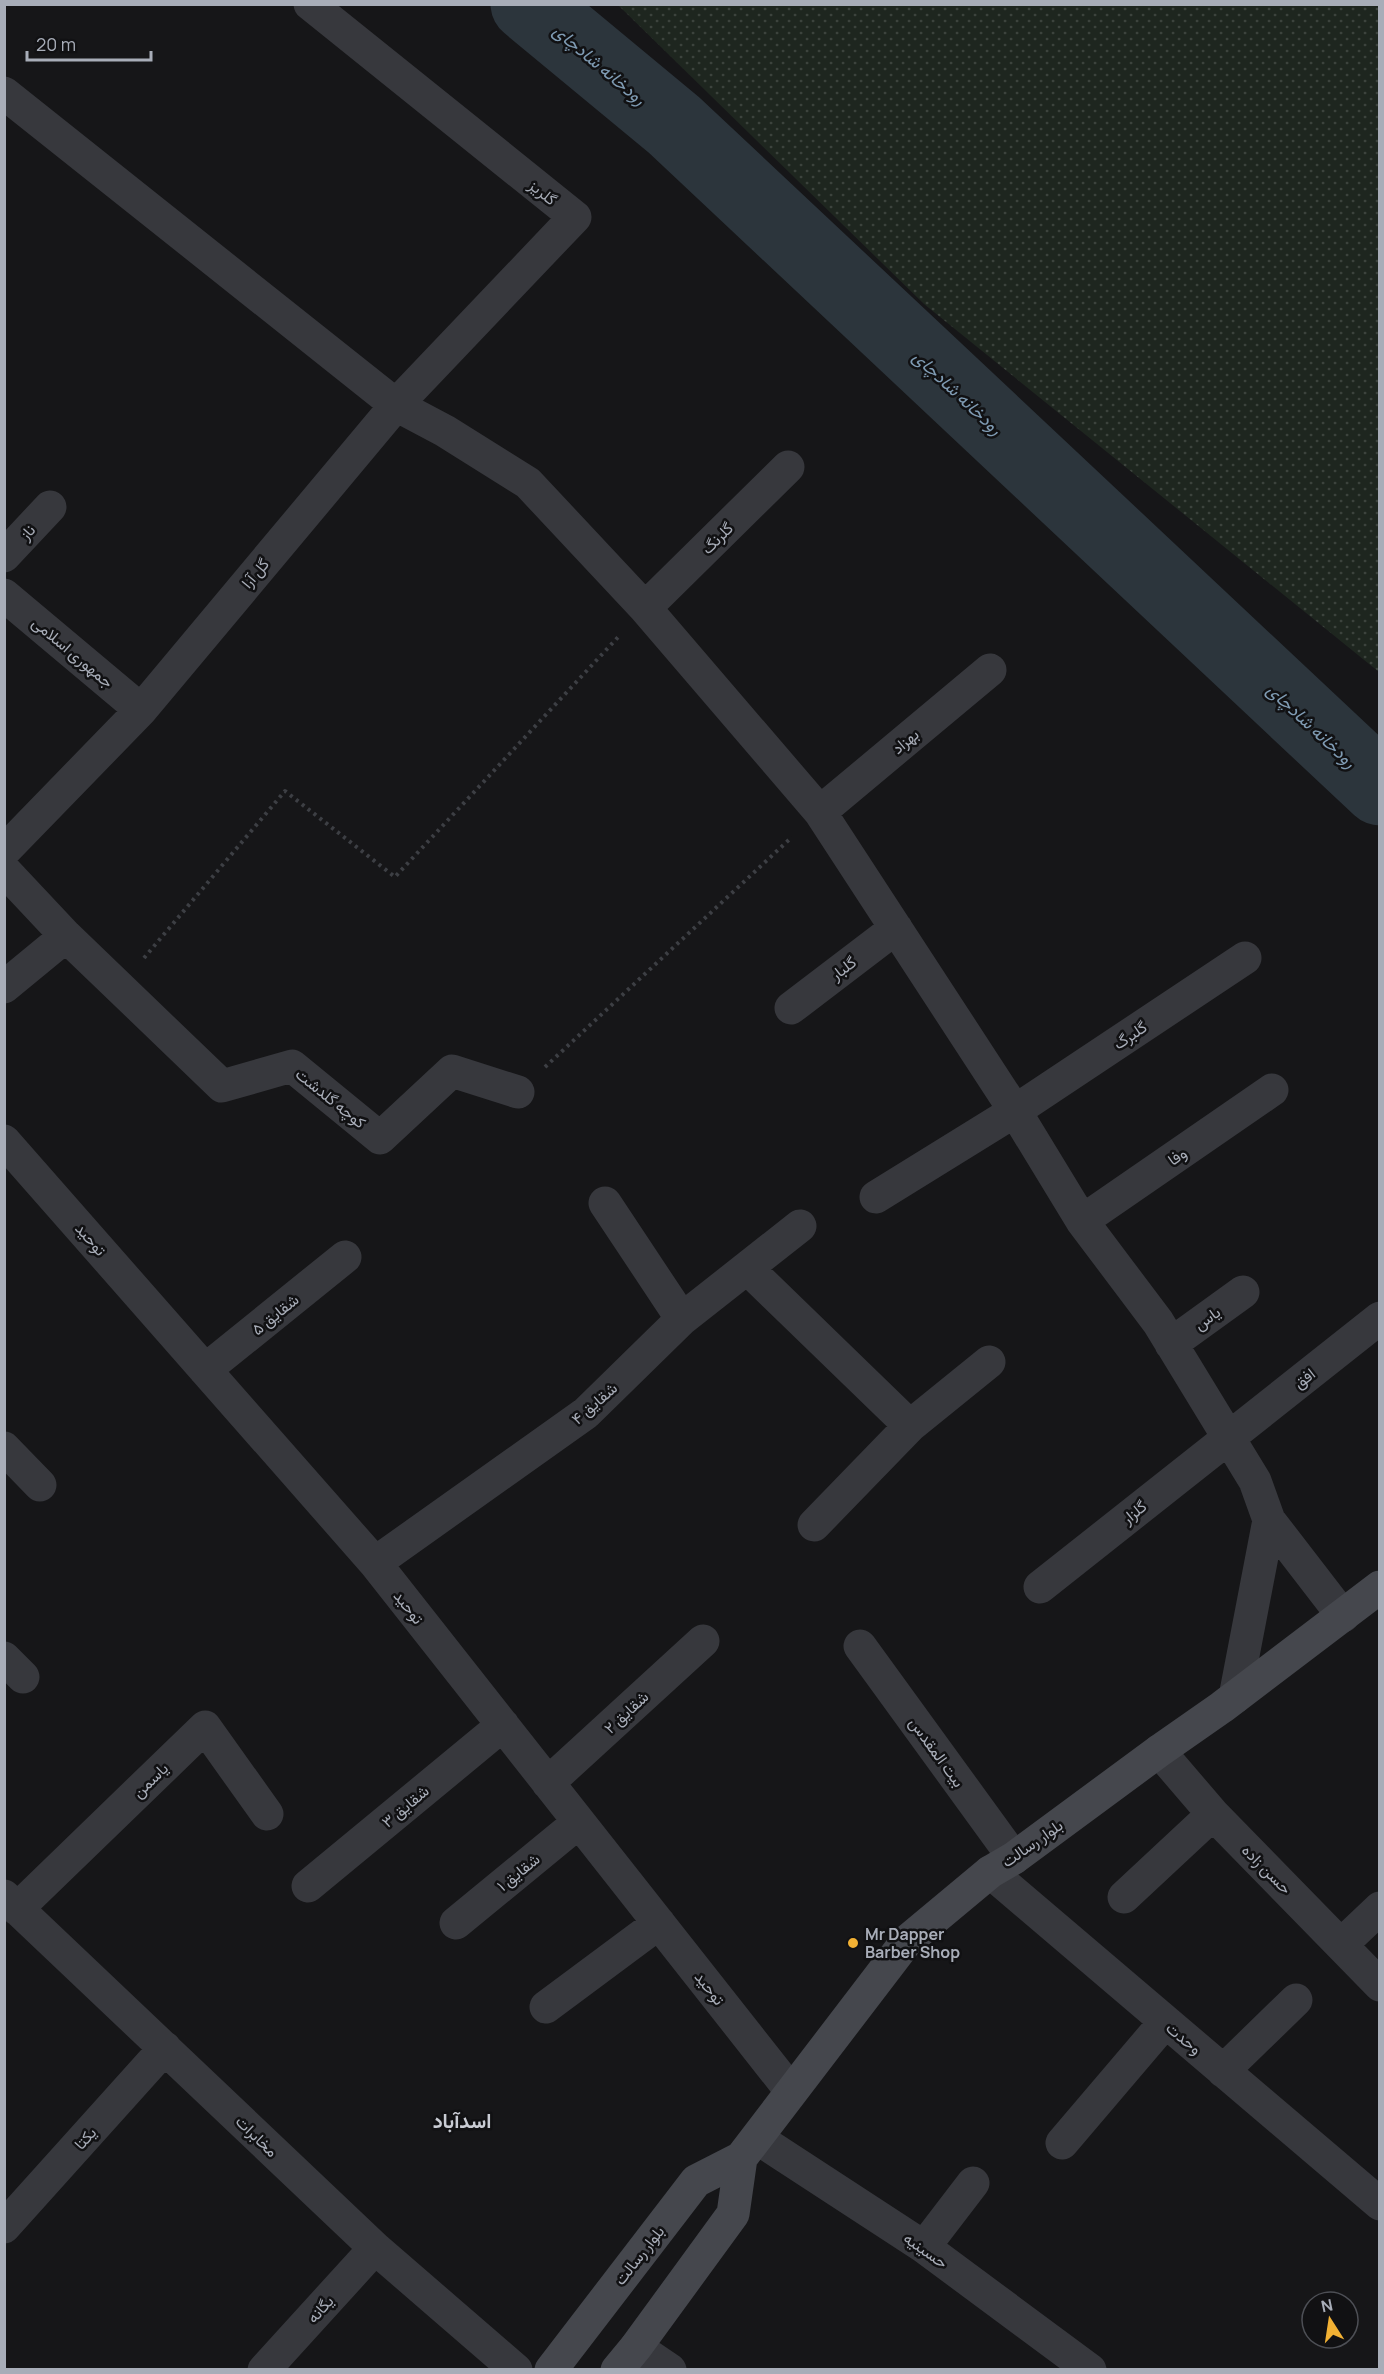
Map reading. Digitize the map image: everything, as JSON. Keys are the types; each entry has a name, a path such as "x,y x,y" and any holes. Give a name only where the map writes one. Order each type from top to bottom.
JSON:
{"street":[{"name":"گلریز","path":"310,4 574,217 396,405"},
{"path":"4,93 396,405 445,431 528,483 645,608 820,812 1015,1111 1082,1221 1158,1322 1255,1481 1269,1520 1343,1616"},
{"name":"گل آرا","path":"4,851 141,710 396,405"},
{"name":"گلرنگ","path":"645,608 788,467"},
{"name":"ناز","path":"4,556 50,507"},
{"name":"جمهوری اسلامی","path":"4,595 141,710"},
{"name":"بهزاد","path":"820,812 990,670"},
{"path":"4,870 66,936 4,987"},
{"name":"گلبار","path":"791,1008 896,928"},
{"name":"کوچه گلدشت","path":"66,936 222,1086 292,1066 380,1138 452,1071 518,1092"},
{"name":"گلبرگ","path":"876,1197 1015,1111 1245,958"},
{"name":"وفا","path":"1082,1221 1272,1090"},
{"name":"توحید","path":"4,1141 375,1563 791,2091"},
{"path":"605,1203 682,1319"},
{"name":"شقایق ۴","path":"375,1563 586,1413 682,1319 800,1226"},
{"name":"شقایق ۵","path":"206,1370 345,1257"},
{"path":"747,1268 910,1426"},
{"name":"یاس","path":"1171,1344 1243,1292"},
{"name":"افق","path":"1228,1437 1380,1318"},
{"path":"814,1525 910,1426 990,1362"},
{"name":"گلزار","path":"1040,1587 1228,1437"},
{"path":"4,1448 40,1485"},
{"path":"1235,1697 1269,1520"},
{"name":"بلوار رسالت","path":"551,2370 696,2181 749,2148 906,1942 1002,1865 1158,1750 1235,1697 1380,1587"},
{"name":"شقایق ۲","path":"548,1783 703,1641"},
{"name":"بیت المقدس","path":"860,1646 1002,1865"},
{"name":"شقایق ۳","path":"308,1886 502,1725"},
{"name":"یاسمن","path":"11,1903 205,1727 267,1814"},
{"name":"حسن زاده","path":"1158,1750 1212,1814 1380,1985"},
{"path":"1124,1897 1212,1814"},
{"name":"شقایق ۱","path":"456,1923 579,1822"},
{"name":"وحدت","path":"1002,1865 1165,2022 1380,2204"},
{"name":"مخابرات","path":"11,1903 375,2248 516,2370"},
{"path":"1342,1944 1380,1908"},
{"path":"546,2007 659,1923"},
{"path":"1223,2071 1296,2001"},
{"path":"1062,2143 1165,2022"},
{"name":"یکتا","path":"4,2227 165,2048"},
{"name":"بلوار رسالت","path":"626,2358 734,2214 749,2148"},
{"name":"حسینیه","path":"749,2148 924,2247 1090,2370"},
{"path":"924,2247 973,2183"},
{"name":"یگانه","path":"264,2370 375,2248"},
{"path":"626,2358 670,2370"}],"path":[{"path":"120,986 285,791 395,877 645,608"},
{"path":"518,1092 820,812"}],"shaded area":[{"path":"618,5 1379,5 1379,672 924,304"}],"waterway":[{"name":"رودخانه شادچای","path":"528,4 674,125 1380,788"}],"place":[{"name":"Mr Dapper Barber Shop","path":"853,1943"}],"district":[{"name":"اسدآباد","path":"462,2120"}]}
